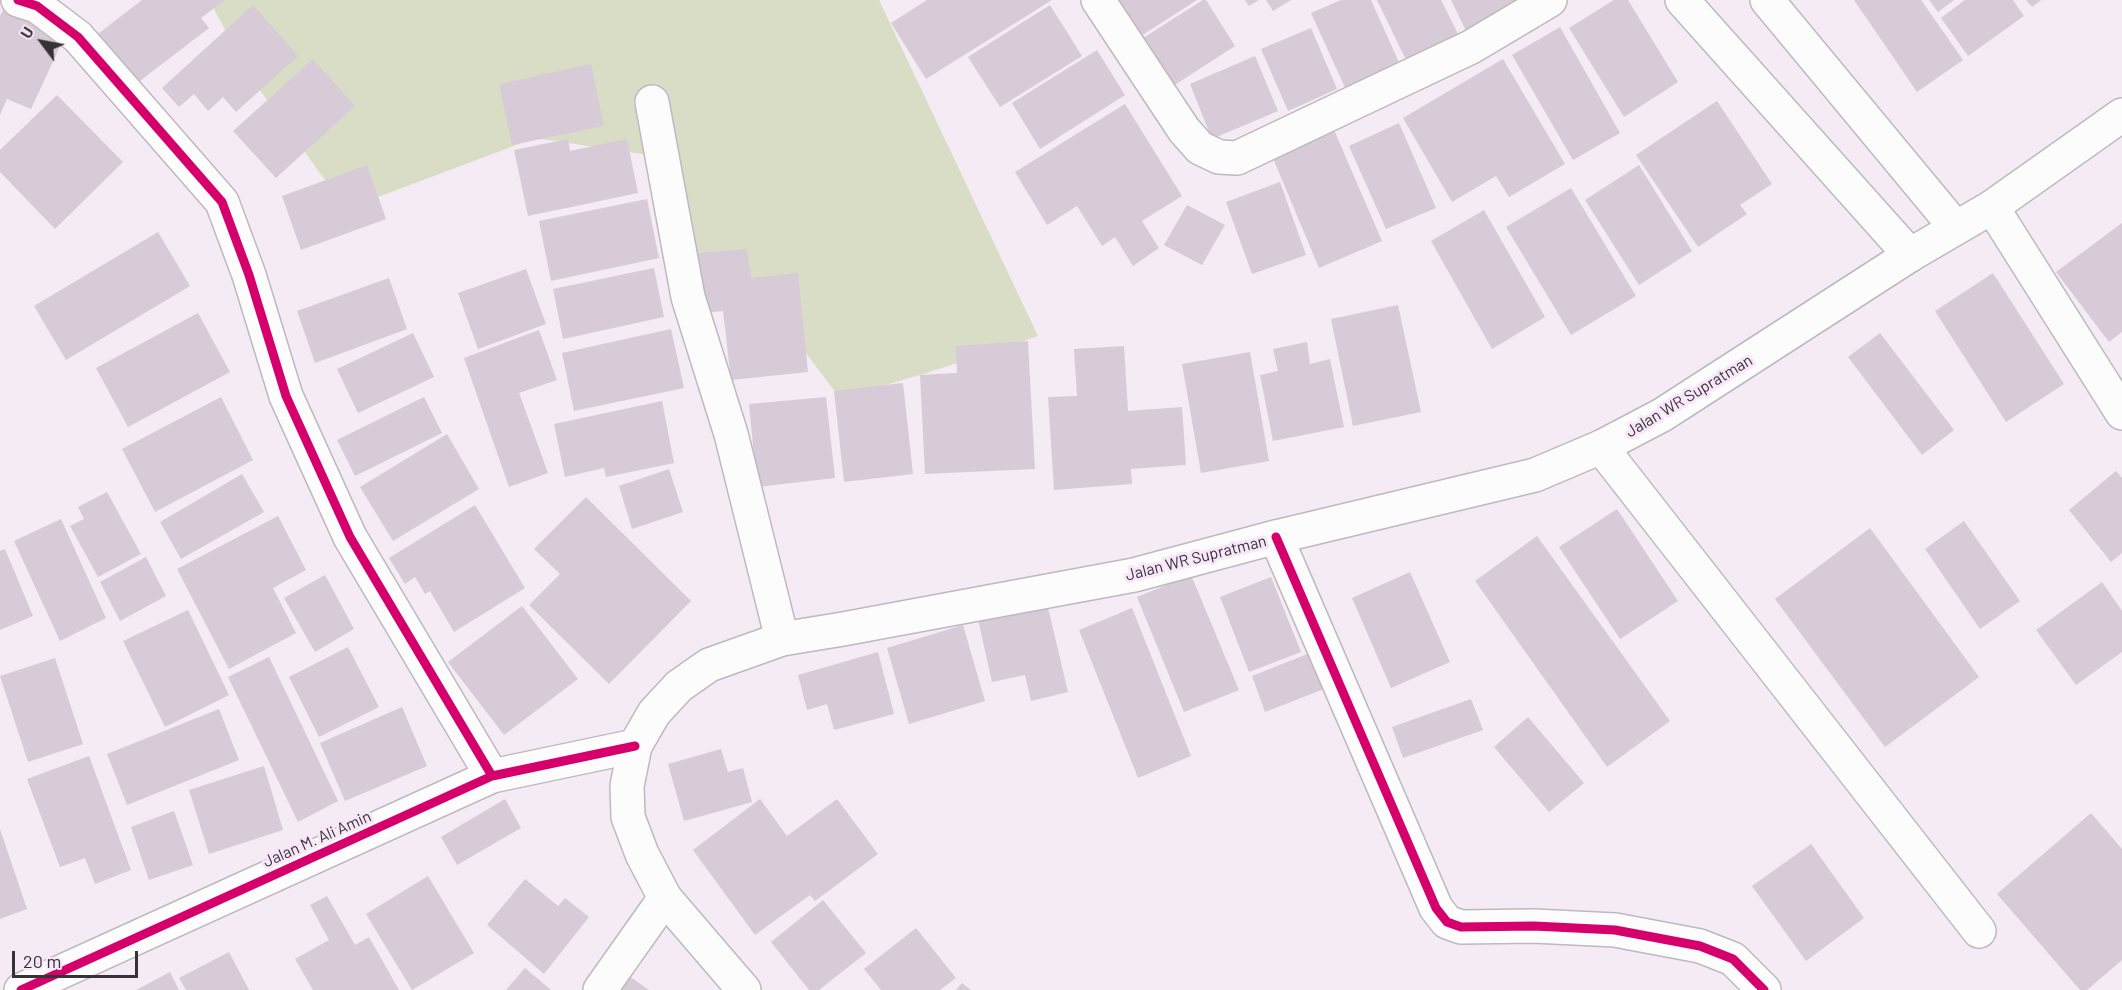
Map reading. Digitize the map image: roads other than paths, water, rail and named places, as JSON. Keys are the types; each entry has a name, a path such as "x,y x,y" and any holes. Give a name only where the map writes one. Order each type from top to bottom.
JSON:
{"main road":[{"path":"1098,0 1184,130 1200,148 1219,157 1237,158 1471,47 1550,0"},
{"path":"1682,0 1910,255"},
{"path":"1767,0 1956,228"},
{"path":"31,2 78,37 222,202 249,275 286,396 350,537 492,776"},
{"path":"652,102 688,297 731,434 782,639"},
{"name":"Jalan WR Supratman","path":"744,990 664,898 642,854 628,817 627,786 635,746 654,713 679,686 709,665 782,639 1134,575 1276,537 1535,475 1602,447 1662,415 1910,255 1992,207 2122,115"},
{"path":"1992,207 2122,413"},
{"path":"1602,447 1979,931"},
{"path":"1276,537 1436,908 1447,922 1461,927 1534,926 1615,930 1700,946 1733,959 1764,990"},
{"name":"Jalan M. Ali Amin","path":"21,990 492,776 635,746"},
{"path":"600,990 664,898"}]}
